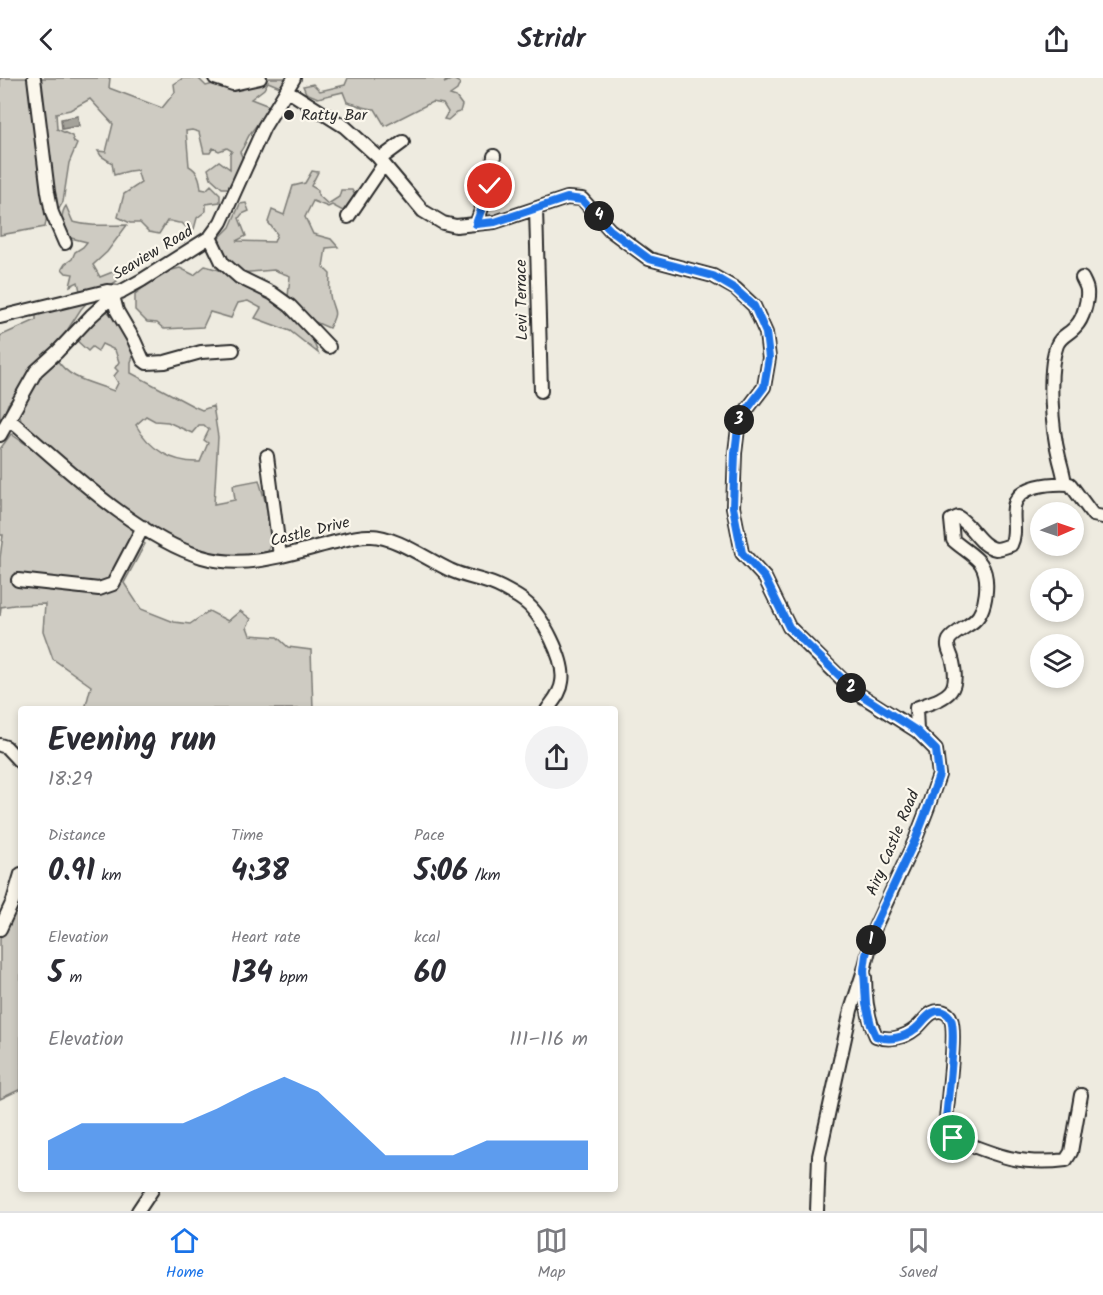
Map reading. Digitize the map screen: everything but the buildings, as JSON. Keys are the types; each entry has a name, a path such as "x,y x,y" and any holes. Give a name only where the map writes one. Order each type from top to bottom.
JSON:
{"street":[{"path":"34,78 48,192 52,213 64,243"},
{"path":"215,78 233,84 260,78"},
{"name":"Seaview Road","path":"0,435 36,371 117,294 210,237 221,222 264,127 294,78"},
{"name":"Airy Castle Road","path":"288,91 345,127 382,161 423,211 443,223 456,226 495,222 567,198 582,200 610,230 649,259 713,276 735,289 754,306 766,333 769,358 764,387 739,420 733,507 742,553 765,578 789,627 855,691 917,731 936,750 939,775 916,838 874,927 864,970 850,1010 819,1156 817,1211"},
{"path":"348,217 382,161 403,142"},
{"path":"476,224 490,186 494,156"},
{"name":"Levi Terrace","path":"536,208 541,392"},
{"path":"210,237 222,262 239,277 272,293 290,306 329,347"},
{"path":"1065,484 1054,429 1052,365 1057,344 1062,336 1078,325 1085,307 1088,290 1082,278"},
{"path":"0,317 107,291 117,294 117,311 135,340 143,360 147,363 165,362 201,352 233,350"},
{"name":"Castle Drive","path":"10,420 97,494 164,540 202,557 245,563 269,560 355,537 373,535 391,540 453,572 499,586 526,602 540,619 561,661 563,680 560,692 550,706"},
{"path":"267,456 280,556"},
{"path":"917,731 916,708 950,693 955,686 956,676 948,646 949,639 978,618 984,604 986,589 981,565 953,540 951,520 958,517 967,522 984,544 996,549 1011,544 1014,536 1014,506 1019,495 1045,484 1070,484 1093,515 1103,516"},
{"path":"18,580 107,588 113,584 142,526"},
{"path":"0,745 6,747 18,760"},
{"path":"0,929 18,883"},
{"path":"864,970 866,1004 876,1036 884,1039 897,1038 915,1029 933,1012 948,1013 952,1036 946,1121 947,1132 953,1138 1008,1159 1031,1162 1066,1160 1071,1152 1081,1095"},
{"path":"138,1211 151,1192"}],"shaded area":[{"path":"0,78 28,78 47,215 45,227 0,235"},
{"path":"36,78 110,78 109,88 162,108 175,92 174,84 183,78 198,78 206,86 221,82 241,86 267,78 286,78 280,87 268,82 264,89 251,99 269,106 240,152 244,161 228,188 222,188 211,178 208,169 219,161 230,169 232,151 227,148 219,151 213,148 210,153 204,153 199,132 186,131 189,166 195,170 201,189 206,190 211,185 220,194 220,202 206,204 206,211 197,218 194,229 190,231 182,223 167,221 159,234 149,232 140,223 130,223 118,217 124,194 141,183 137,170 114,175 112,163 101,156 98,151 106,152 113,124 90,99 70,110 56,113 57,129 72,136 77,144 69,163 63,202 55,215"},
{"path":"348,78 449,78 444,83 453,79 460,83 457,90 450,95 456,97 462,105 460,112 448,120 444,119 448,112 443,104 432,102 385,126 375,109 347,102 343,92 318,98 306,93 303,86 313,84 320,91 345,85"},
{"path":"78,116 79,126 62,129 61,119"},
{"path":"312,171 318,172 311,186 318,190 318,195 328,204 339,197 341,190 352,190 355,195 343,211 332,205 328,207 313,201 305,217 313,234 331,239 338,247 326,248 323,267 330,274 330,295 335,314 329,328 306,318 299,307 288,297 290,276 274,270 238,273 213,244 230,227 240,204 246,203 249,211 239,218 246,236 236,241 274,242 277,234 268,222 272,210 284,215 293,186 305,183"},
{"path":"66,206 73,222 93,225 127,225 107,252 93,265 100,277 115,271 122,272 117,281 92,297 81,309 59,343 8,404 0,427 0,336 36,320 36,310 54,306 80,291 78,282 70,286 73,274 66,273 62,269 72,259 75,252 87,242 67,237 62,217"},
{"path":"205,266 223,271 239,284 286,308 312,338 318,353 290,331 255,318 261,308 248,301 238,303 231,318 210,312 203,327 164,329 157,323 147,322 135,310 135,294 164,272 180,268 194,275"},
{"path":"104,308 120,324 134,354 131,373 202,410 213,406 218,437 214,504 235,500 233,485 259,480 270,525 268,552 238,555 215,553 182,542 157,530 109,498 22,424 19,412 36,376 57,360 62,367 75,376 114,391 118,383 114,376 118,371 115,368 119,362 115,350 102,344 98,351 92,347 88,351 74,338","holes":["146,416 155,421 168,422 192,433 199,425 204,425 209,430 204,440 208,443 200,462 180,460 155,448 141,434 136,425"]},
{"path":"11,434 62,469 134,530 113,571 140,540 145,544 124,583 141,609 174,622 190,624 209,611 228,621 240,611 251,619 247,627 250,635 277,637 288,647 311,650 313,706 86,706 91,686 53,659 43,631 45,604 1,607 0,616 0,558 3,535 0,535 0,449"},
{"path":"18,904 18,1090 0,1099 0,938"}],"place":[{"name":"Ratty Bar","path":"289,115"}],"route":[{"path":"490,186 476,224 495,222 567,198 582,200 591,207 610,230 649,259 713,276 735,289 754,306 766,333 769,358 764,387 739,420 733,507 742,553 765,578 789,627 855,691 917,731 936,750 939,775 916,838 874,927 864,970 866,1004 876,1036 884,1039 897,1038 915,1029 933,1012 948,1013 952,1036 946,1121 947,1132 953,1138"}]}
